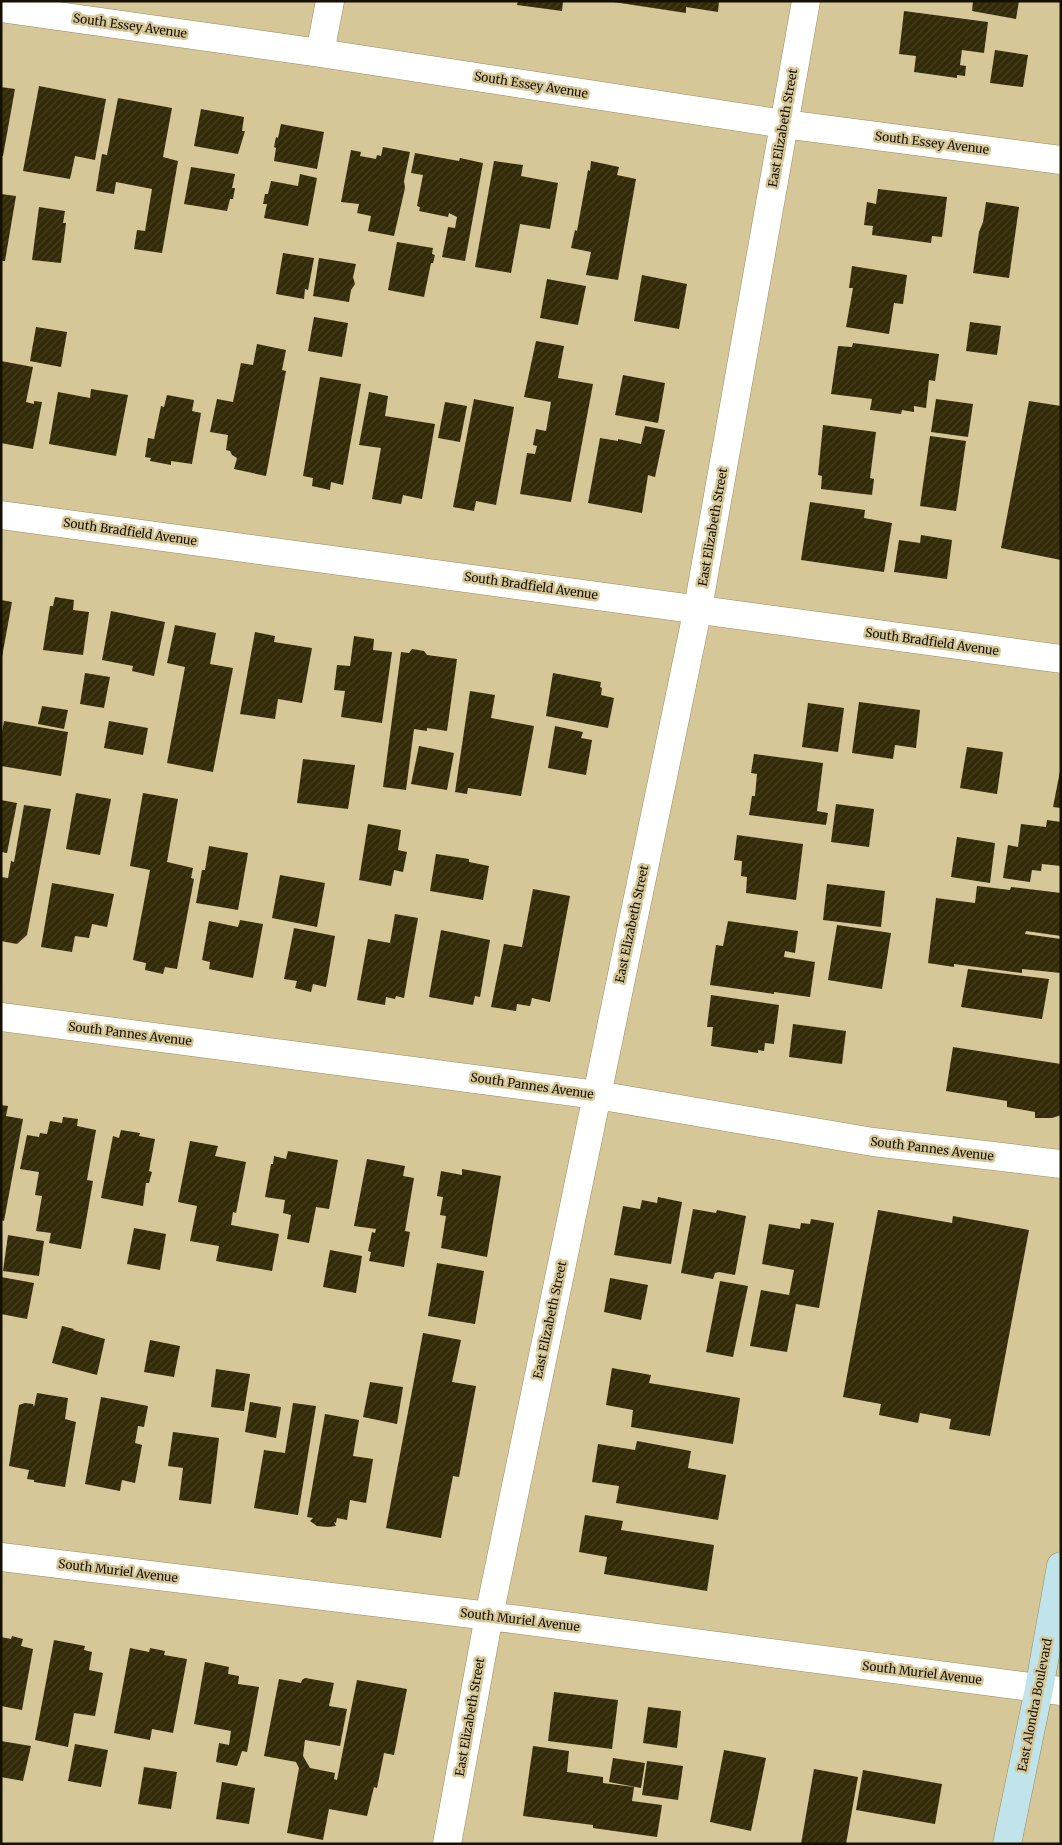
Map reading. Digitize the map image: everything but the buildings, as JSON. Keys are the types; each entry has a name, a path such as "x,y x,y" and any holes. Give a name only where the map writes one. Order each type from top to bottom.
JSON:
{"main road":[{"name":"East Alondra Boulevard","path":"1007,1844 1050,1690 1061,1566"}],"street":[{"path":"320,53 330,1"},
{"name":"East Elizabeth Street","path":"446,1844 488,1616 698,608 806,1"},
{"name":"South Essey Avenue","path":"1,8 320,53 784,124 1061,160"},
{"name":"South Bradfield Avenue","path":"1,515 698,608 1061,659"},
{"name":"South Pannes Avenue","path":"1,1017 597,1095 873,1142 1061,1164"},
{"name":"South Muriel Avenue","path":"1,1557 488,1616 1050,1690"}]}
